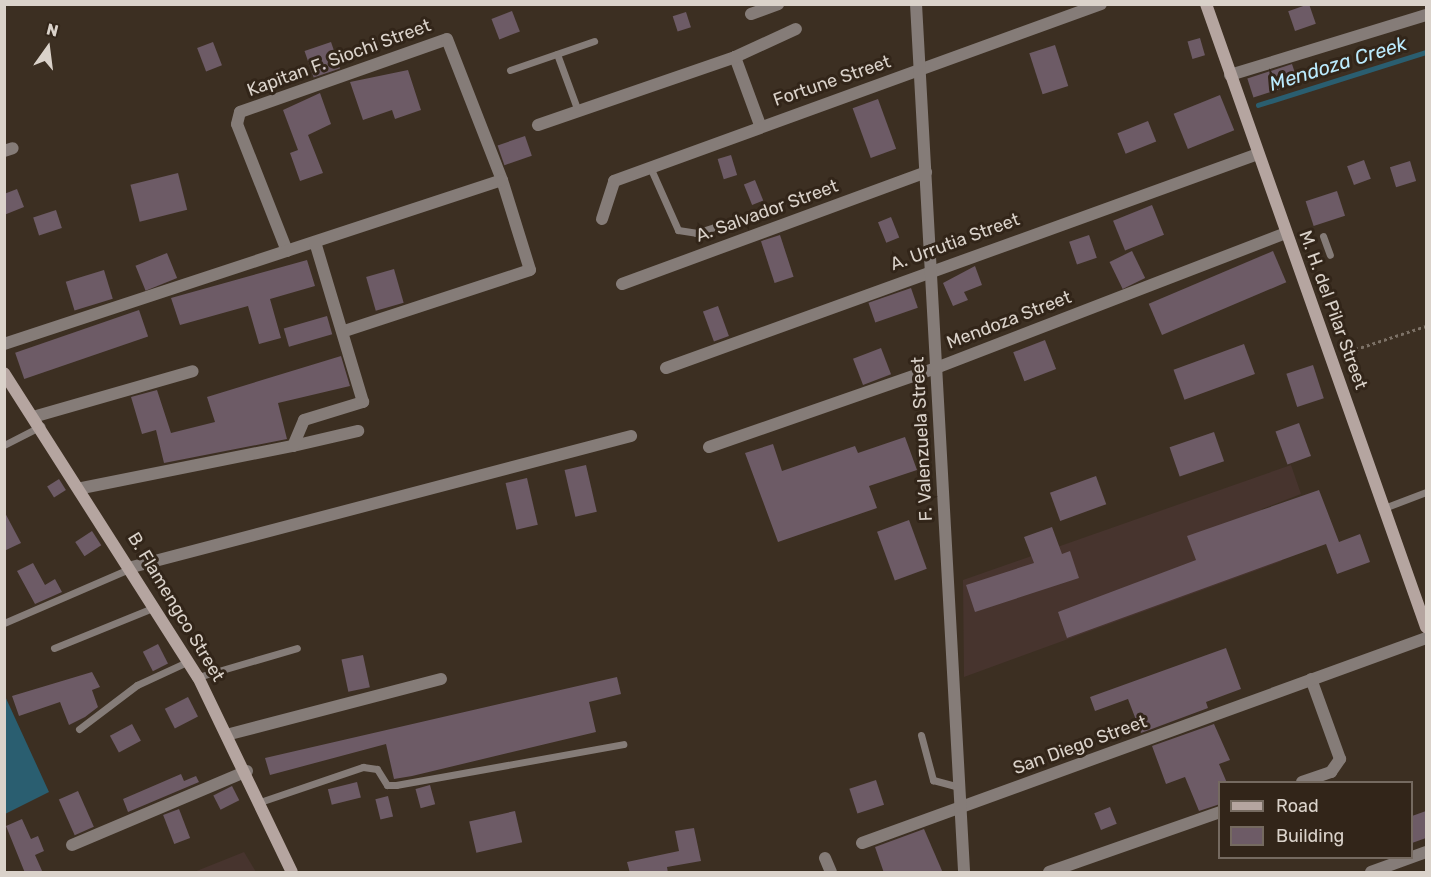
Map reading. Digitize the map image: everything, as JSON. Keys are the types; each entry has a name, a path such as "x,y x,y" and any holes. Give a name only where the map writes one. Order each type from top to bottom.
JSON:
{"main road":[{"name":"M. H. del Pilar Street","path":"1206,4 1426,627"},
{"name":"B. Flamengco Street","path":"4,373 82,488 198,676 230,734 292,873"}],"street":[{"path":"751,14 778,4"},
{"name":"F. Valenzuela Street","path":"916,4 964,873"},
{"name":"Fortune Street","path":"602,219 611,184 650,167 760,124 920,70 1101,4"},
{"path":"1230,75 1426,15"},
{"path":"538,125 735,57 796,29"},
{"name":"Kapitan F. Siochi Street","path":"287,251 237,124 240,112 442,39 452,45 502,180 529,273 344,331"},
{"path":"735,57 760,124"},
{"name":"A. Urrutia Street","path":"666,368 931,269 1258,154"},
{"name":"A. Salvador Street","path":"621,284 926,172"},
{"path":"4,344 502,180"},
{"name":"Mendoza Street","path":"709,447 936,368 1286,233"},
{"path":"292,446 304,420 364,400 315,242"},
{"path":"37,421 193,371"},
{"path":"82,488 358,431"},
{"path":"132,567 631,436"},
{"name":"San Diego Street","path":"862,843 961,809 1426,638"},
{"path":"230,734 441,679"},
{"path":"1307,781 1331,772 1340,759 1311,679"},
{"path":"72,845 247,771"},
{"path":"1048,873 1218,813"},
{"path":"825,858 831,873"},
{"path":"1371,873 1408,859"}],"lane":[{"path":"510,70 594,41"},
{"path":"557,54 578,111"},
{"path":"650,167 678,230 696,233 734,221"},
{"path":"1323,236 1330,255"},
{"path":"4,445 37,421"},
{"path":"1384,508 1426,492"},
{"path":"4,623 132,567"},
{"path":"54,648 155,607"},
{"path":"198,676 297,648"},
{"path":"79,729 138,685 189,661"},
{"path":"921,735 933,780 960,787"},
{"path":"260,802 363,767 377,769 387,784 396,785 623,744"}],"path":[{"path":"1331,358 1426,326"}],"shaded area":[{"path":"1291,465 1301,494 1262,509 1282,561 964,677 963,580"},
{"path":"244,852 256,872 194,872"}],"water":[{"path":"4,694 49,792 5,814 4,814"}],"building":[{"path":"1309,4 1316,24 1295,31 1288,11"},
{"path":"512,11 520,32 499,39 491,19"},
{"path":"686,12 691,27 678,32 673,16"},
{"path":"1200,38 1205,55 1192,59 1188,42"},
{"path":"213,42 222,65 206,71 197,48"},
{"path":"331,42 340,68 314,78 305,51"},
{"path":"1055,45 1068,86 1043,94 1029,53"},
{"path":"1292,64 1298,83 1253,98 1247,79"},
{"path":"408,70 421,110 395,119 392,110 363,120 350,82"},
{"path":"320,93 331,124 308,135 323,173 300,181 290,153 298,150 283,110"},
{"path":"1220,95 1234,130 1188,149 1174,114"},
{"path":"878,99 896,149 871,158 853,108"},
{"path":"1148,121 1156,141 1126,154 1117,133"},
{"path":"525,136 532,156 504,165 498,145"},
{"path":"731,155 737,175 724,179 718,159"},
{"path":"1364,160 1371,179 1354,185 1347,166"},
{"path":"1410,161 1416,181 1396,187 1390,167"},
{"path":"178,173 187,210 140,222 130,185"},
{"path":"755,180 763,200 752,205 744,184"},
{"path":"17,189 24,207 4,215 4,194"},
{"path":"1337,191 1345,216 1314,226 1306,201"},
{"path":"1152,205 1164,235 1125,250 1113,221"},
{"path":"56,210 62,228 39,235 33,217"},
{"path":"891,217 899,237 886,243 878,222"},
{"path":"780,235 794,277 775,283 761,241"},
{"path":"1089,235 1097,258 1077,265 1069,242"},
{"path":"1132,251 1145,278 1123,289 1110,262"},
{"path":"1273,251 1286,282 1162,335 1149,304"},
{"path":"167,253 177,278 146,291 135,266"},
{"path":"307,260 315,286 270,299 281,338 259,344 248,306 180,325 171,298"},
{"path":"975,266 982,285 964,292 968,300 953,306 943,283"},
{"path":"394,269 404,303 376,311 366,277"},
{"path":"104,270 113,299 75,310 66,282"},
{"path":"911,288 918,308 875,323 868,303"},
{"path":"718,306 729,336 714,342 703,311"},
{"path":"139,310 148,336 24,379 15,353"},
{"path":"327,316 332,334 289,347 284,328"},
{"path":"1045,340 1056,369 1024,381 1013,352"},
{"path":"1244,344 1255,374 1184,400 1174,370"},
{"path":"881,348 891,374 863,385 853,359"},
{"path":"341,356 350,386 278,403 287,439 164,463 156,430 142,434 131,397 157,390 171,433 215,422 207,397"},
{"path":"1313,365 1324,398 1297,407 1286,374"},
{"path":"1299,423 1311,456 1287,464 1276,432"},
{"path":"1214,432 1224,461 1180,477 1170,447"},
{"path":"905,437 917,470 869,486 877,508 778,542 745,453 773,444 782,471 855,446 858,453"},
{"path":"586,465 597,512 575,517 565,470"},
{"path":"1096,476 1106,504 1060,521 1050,493"},
{"path":"527,478 538,525 516,530 506,483"},
{"path":"59,479 66,490 54,497 47,486"},
{"path":"1319,490 1339,542 1360,534 1370,562 1337,574 1326,544 1067,638 1058,612 1196,560 1187,536"},
{"path":"4,511 21,543 4,551"},
{"path":"909,520 927,569 895,580 877,532"},
{"path":"1052,527 1062,554 1070,551 1079,578 975,612 966,585 1034,563 1024,537"},
{"path":"92,531 101,545 84,556 75,542"},
{"path":"33,563 45,585 55,579 62,592 35,604 17,571"},
{"path":"158,644 168,664 153,671 143,652"},
{"path":"1226,648 1241,689 1206,702 1208,708 1141,733 1128,699 1095,711 1090,697"},
{"path":"363,655 370,687 348,692 341,660"},
{"path":"92,672 100,687 92,690 98,707 85,717 69,725 60,702 19,716 12,696"},
{"path":"617,677 621,694 589,702 596,732 412,776 394,779 386,744 270,775 265,758"},
{"path":"188,697 198,717 175,728 165,709"},
{"path":"132,724 141,741 119,753 110,736"},
{"path":"1214,724 1230,760 1219,764 1226,781 1218,781 1218,805 1199,811 1185,777 1166,784 1152,746"},
{"path":"181,774 184,781 196,776 199,782 128,812 123,799"},
{"path":"876,780 884,805 857,813 849,789"},
{"path":"357,782 361,798 332,805 328,789"},
{"path":"430,785 435,804 421,808 416,789"},
{"path":"232,786 239,800 221,810 213,796"},
{"path":"78,791 94,827 75,835 59,800"},
{"path":"388,796 393,816 380,820 375,799"},
{"path":"1110,807 1117,824 1101,830 1094,813"},
{"path":"179,809 190,838 174,844 163,815"},
{"path":"515,811 522,842 476,853 469,822"},
{"path":"1426,811 1426,838 1413,843 1413,816"},
{"path":"22,819 31,839 38,836 44,851 35,855 43,873 25,873 6,826"},
{"path":"694,828 701,861 667,867 668,873 630,873 627,862 679,851 675,831"},
{"path":"924,829 943,873 884,873 875,847"}],"waterway":[{"name":"Mendoza Creek","path":"1258,105 1426,52"}]}
